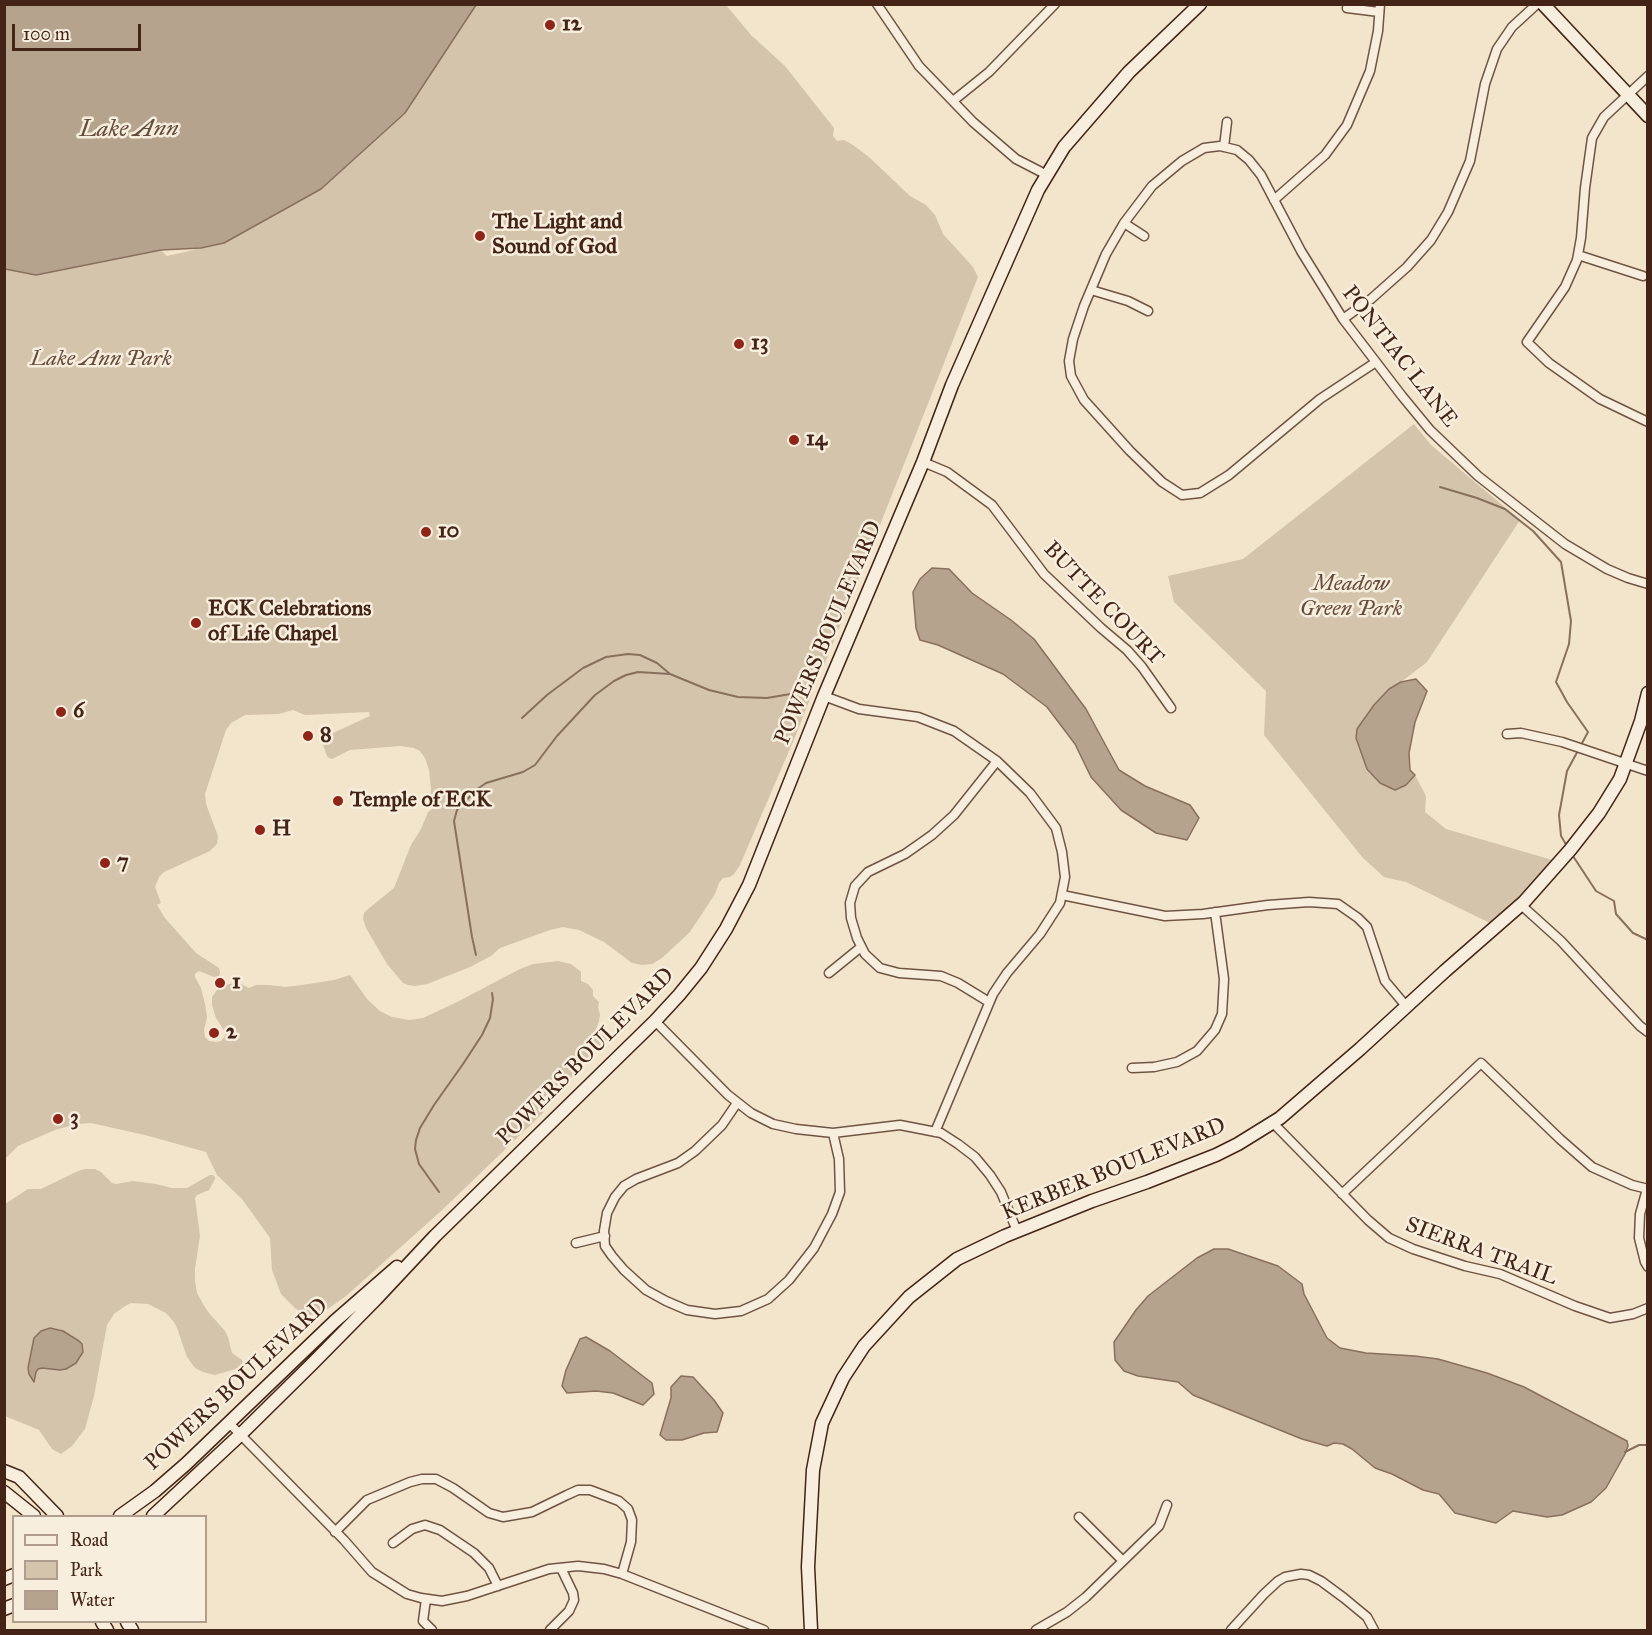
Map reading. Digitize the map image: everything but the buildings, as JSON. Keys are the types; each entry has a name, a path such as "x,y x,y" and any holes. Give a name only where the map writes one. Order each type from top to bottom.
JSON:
{"main road":[{"name":"POWERS BOULEVARD","path":"154,1515 240,1435 376,1299 435,1236 655,1021 701,968 750,885 824,696 923,462 962,363 1026,217 1047,175 1065,147 1129,72 1200,4"},
{"path":"1543,4 1647,116"},
{"name":"KERBER BOULEVARD","path":"811,1630 808,1567 813,1470 822,1423 843,1378 864,1346 909,1297 957,1259 1017,1231 1216,1155 1280,1118 1521,904 1570,850 1599,813 1620,779 1641,720 1647,693"},
{"name":"POWERS BOULEVARD","path":"121,1515 155,1491 229,1424 334,1321 435,1236"},
{"path":"4,1471 19,1477 56,1515"},
{"path":"4,1492 33,1515"}],"street":[{"path":"877,4 919,66 973,122 1016,159 1047,175"},
{"path":"953,101 989,72 1055,4"},
{"path":"1343,319 1371,299 1407,267 1431,240 1448,212 1470,161 1485,84 1497,49 1512,27 1537,4"},
{"path":"1274,200 1325,155 1347,125 1370,70 1378,31 1379,8 1347,8"},
{"path":"1647,76 1604,117 1592,138 1578,255 1565,287 1527,342 1549,363 1600,399 1647,422"},
{"path":"1227,122 1224,147 1204,148 1182,161 1152,186 1124,223 1106,254 1073,339 1069,360 1071,376 1084,400 1130,451 1162,482 1182,495 1200,493 1229,475 1320,399 1376,362"},
{"name":"PONTIAC LANE","path":"1224,147 1237,150 1249,160 1261,176 1301,251 1343,319 1430,430 1478,476 1565,544 1607,569 1647,584"},
{"path":"1124,223 1144,236"},
{"path":"1578,255 1643,276"},
{"path":"1091,290 1148,311"},
{"name":"BUTTE COURT","path":"923,462 947,472 992,505 1044,574 1127,650 1142,666 1171,708"},
{"path":"824,696 859,709 918,717 954,731 997,761 1030,793 1056,828 1065,877 1060,903 1040,934 1007,973 993,994 935,1132"},
{"path":"1507,734 1521,733 1562,742 1647,771"},
{"path":"989,1002 958,983 941,976 899,973 880,968 865,954 856,938 850,903 855,886 868,872 905,854 932,835 954,815 997,761"},
{"path":"1062,895 1165,916 1309,902 1338,904 1367,927 1385,981 1406,1006"},
{"path":"1521,904 1561,941 1647,1032"},
{"path":"1132,1068 1154,1067 1177,1062 1197,1051 1215,1030 1222,1014 1224,979 1215,912"},
{"path":"829,973 861,947"},
{"path":"655,1021 737,1103 773,1124 796,1130 833,1133 900,1125 941,1133 975,1157 990,1175 1017,1231"},
{"path":"1342,1194 1481,1063 1592,1167 1632,1185 1647,1189 1640,1214 1640,1238 1647,1267"},
{"path":"737,1103 722,1125 696,1151 678,1163 624,1186 607,1213 605,1246 612,1256 646,1290 687,1310 715,1314 741,1311 768,1299 789,1280 814,1248 832,1214 840,1192 839,1159 833,1133"},
{"name":"SIERRA TRAIL","path":"1273,1123 1342,1194 1389,1238 1413,1249 1465,1266 1500,1274 1575,1306 1610,1318 1633,1314 1647,1308"},
{"path":"576,1243 605,1236"},
{"path":"229,1424 344,1540 372,1572 407,1594 442,1601 467,1596 549,1569 578,1566 622,1574 764,1630"},
{"path":"335,1532 367,1500 422,1479 436,1479 489,1513 503,1517 532,1512 579,1490 590,1490 619,1501 628,1509 632,1520 631,1542 622,1574"},
{"path":"1036,1630 1067,1612 1086,1597 1159,1526 1167,1505"},
{"path":"1079,1516 1123,1561"},
{"path":"393,1543 412,1529 424,1525 440,1530 474,1553 489,1568 498,1586"},
{"path":"550,1630 569,1611 574,1600 561,1568"},
{"path":"1231,1630 1278,1581 1301,1574 1321,1581 1344,1598 1366,1617 1374,1630"},
{"path":"426,1599 423,1621 432,1630"}],"green space":[{"name":"Lake Ann Park","path":"476,5 726,5 751,35 785,66 834,128 833,136 837,141 844,140 853,145 910,196 926,205 935,215 943,234 973,267 978,277 825,663 816,678 795,737 740,865 734,874 723,878 719,883 715,894 690,932 662,958 652,964 632,963 604,942 579,930 563,927 500,948 491,956 470,967 427,984 415,986 403,983 387,964 363,919 368,909 394,888 411,845 428,812 435,807 430,800 429,770 425,758 420,751 414,748 400,746 350,750 332,759 329,758 322,742 324,739 370,716 369,712 305,715 293,710 279,714 245,715 231,723 226,730 205,794 206,804 218,836 217,844 210,851 164,872 155,887 161,903 157,905 165,918 196,953 219,968 219,976 214,977 199,971 195,974 205,1004 207,1017 204,1030 205,1037 209,1041 221,1041 225,1036 216,1018 212,997 222,986 237,982 249,988 256,985 285,987 334,980 350,975 367,999 380,1011 392,1017 409,1020 423,1018 520,969 533,964 558,961 571,964 581,972 581,981 588,984 593,990 593,996 599,1002 600,1014 595,1032 610,1037 556,1094 544,1108 543,1113 440,1212 346,1296 322,1313 309,1315 296,1309 281,1294 272,1270 270,1238 242,1199 217,1175 206,1152 91,1123 55,1130 18,1146 5,1159 5,269 36,275 161,250 167,256 224,243 321,189 405,113"},
{"name":"Meadow Green Park","path":"1414,424 1431,445 1520,520 1427,662 1388,689 1406,785 1415,775 1426,796 1425,812 1446,829 1559,862 1496,926 1406,882 1384,877 1363,858 1264,735 1266,691 1174,602 1168,576 1243,559"},
{"path":"85,1169 95,1169 116,1184 133,1181 172,1188 187,1188 210,1175 215,1177 209,1190 195,1198 200,1236 195,1281 197,1293 203,1304 225,1331 232,1353 242,1360 243,1364 242,1367 215,1375 195,1368 187,1357 174,1322 166,1313 148,1304 131,1303 114,1314 107,1325 94,1396 85,1429 72,1446 61,1454 52,1449 39,1430 5,1416 5,1204 28,1189 41,1189"}],"water":[{"name":"Lake Ann","path":"4,5 476,5 405,113 321,189 224,243 201,248 161,250 36,275 5,269"},
{"path":"932,568 949,569 972,593 1034,639 1086,709 1119,770 1145,786 1190,805 1199,818 1187,840 1156,833 1121,810 1091,777 1075,744 1047,707 1003,674 938,645 920,640 916,628 913,592 920,579"},
{"path":"1416,679 1427,691 1415,722 1409,753 1410,770 1415,775 1406,785 1395,790 1380,783 1367,769 1356,738 1357,729 1389,689 1401,682"},
{"path":"1214,1249 1228,1249 1278,1266 1302,1284 1304,1294 1327,1338 1340,1348 1366,1353 1438,1359 1487,1373 1524,1387 1627,1441 1625,1454 1606,1488 1591,1502 1562,1515 1547,1517 1513,1511 1496,1523 1455,1513 1439,1494 1423,1490 1375,1468 1343,1444 1334,1443 1327,1446 1302,1439 1193,1395 1178,1382 1138,1376 1124,1371 1115,1360 1114,1342 1136,1310 1148,1296 1197,1258"},
{"path":"50,1328 63,1331 79,1341 83,1352 76,1363 66,1369 38,1369 34,1382 28,1368 34,1338 41,1331"},
{"path":"586,1337 610,1351 652,1383 654,1394 643,1405 613,1393 596,1391 567,1393 562,1386 566,1370 580,1339"},
{"path":"681,1376 693,1377 723,1413 717,1432 704,1433 682,1440 666,1440 660,1435 671,1398 671,1387"}],"waterway":[{"path":"1440,487 1505,509 1533,531 1561,562 1571,621 1569,644 1556,682 1588,732 1567,771 1559,815 1561,836 1567,846"},
{"path":"522,718 547,695 583,668 606,657 640,655 657,663 670,674"},
{"path":"476,955 454,821 457,810 476,790 486,783 523,772 535,765 557,736 595,695 626,675 638,672 670,674 709,690 738,697 767,698 802,692"},
{"path":"1571,853 1596,891 1614,901 1616,914 1633,933 1648,940"},
{"path":"439,1192 419,1164 415,1149 416,1140 420,1128 434,1105 482,1035 490,1018 492,993"},
{"path":"1625,1452 1639,1445 1648,1445"}],"place":[{"name":"12","path":"550,25"},
{"name":"The Light and Sound of God","path":"480,236"},
{"name":"13","path":"739,344"},
{"name":"14","path":"794,440"},
{"name":"10","path":"426,532"},
{"name":"ECK Celebrations of Life Chapel","path":"196,623"},
{"name":"6","path":"61,712"},
{"name":"8","path":"308,736"},
{"name":"Temple of ECK","path":"338,801"},
{"name":"H","path":"260,830"},
{"name":"7","path":"105,863"},
{"name":"1","path":"220,983"},
{"name":"2","path":"214,1033"},
{"name":"3","path":"58,1119"}]}
